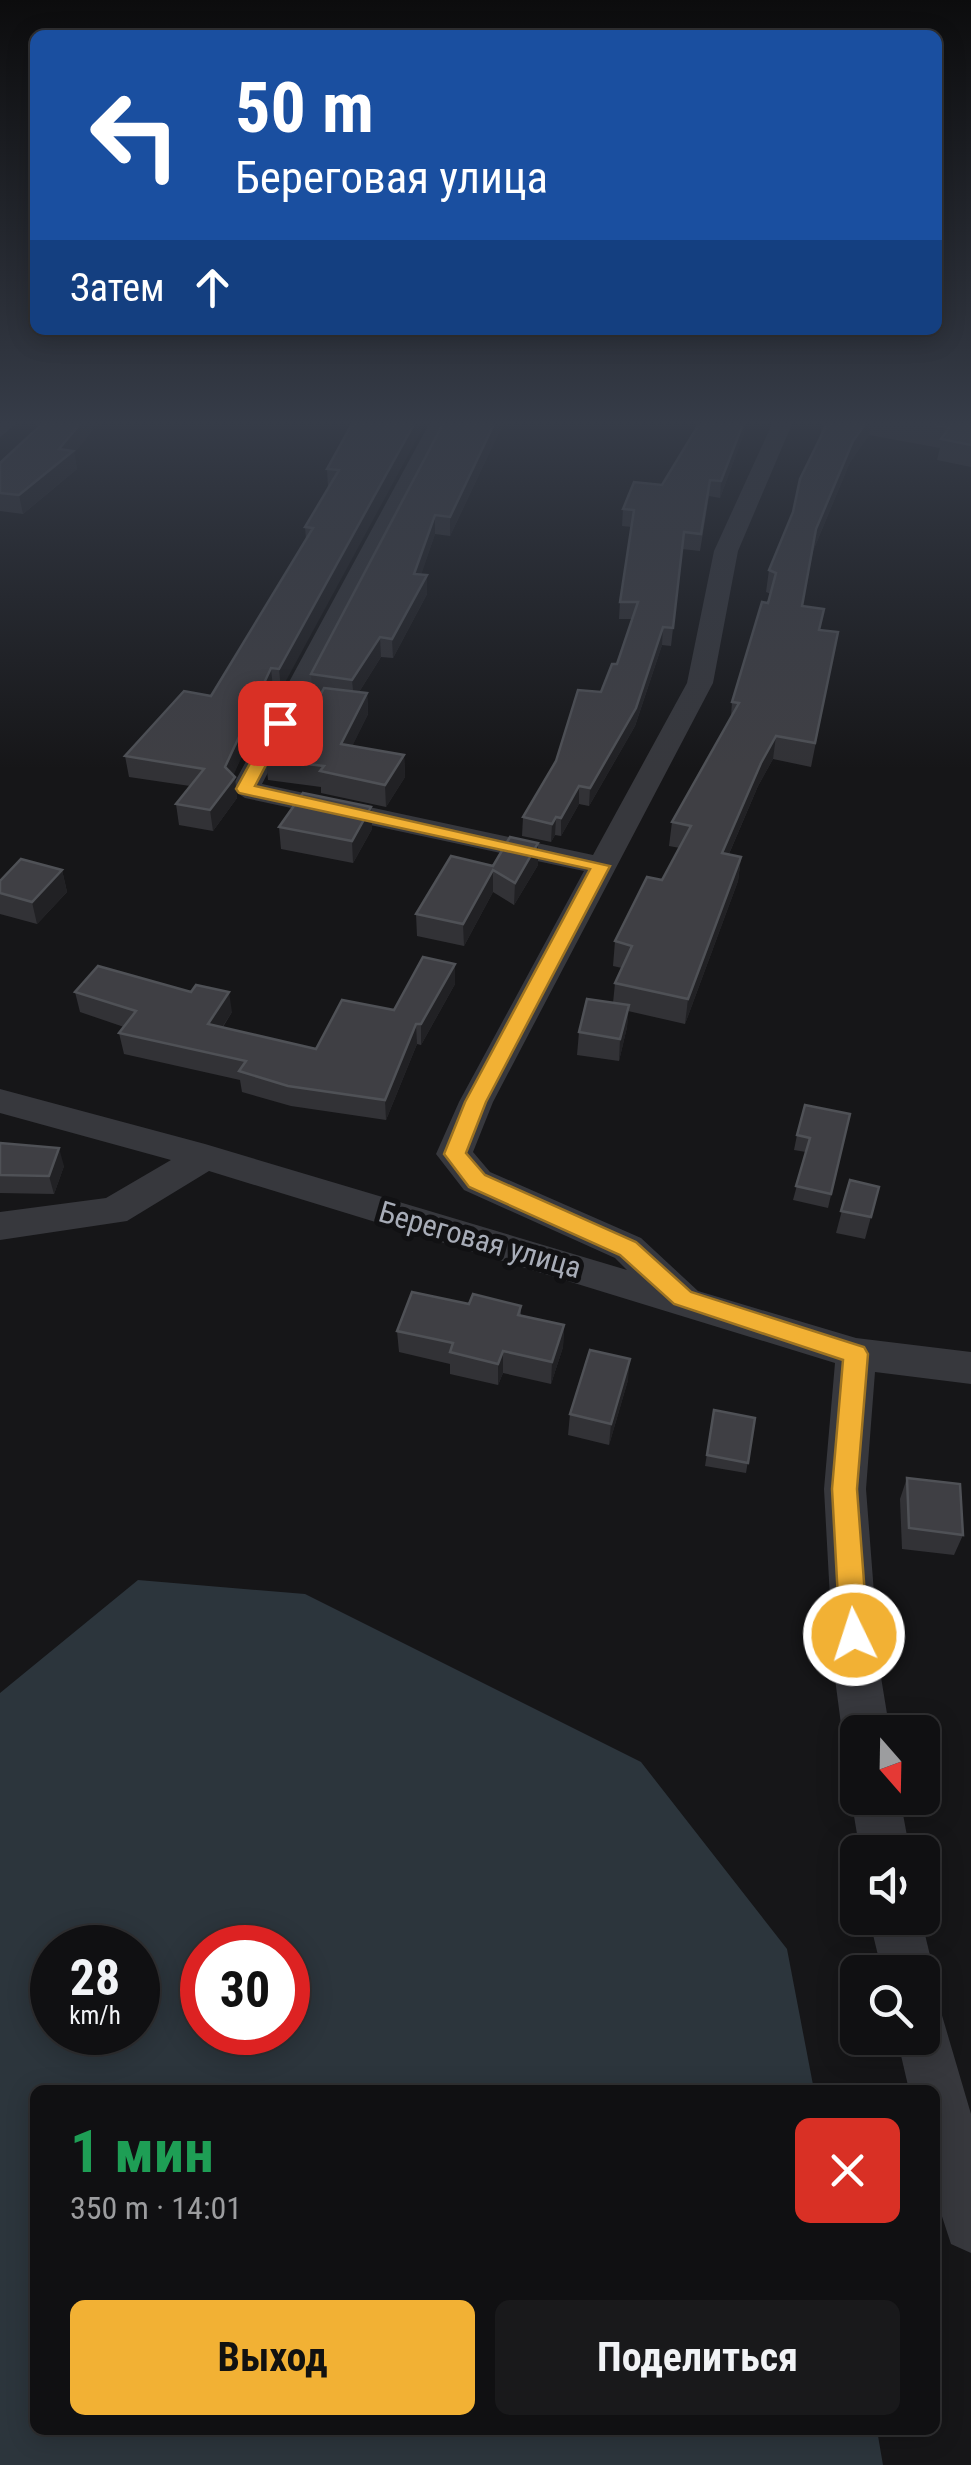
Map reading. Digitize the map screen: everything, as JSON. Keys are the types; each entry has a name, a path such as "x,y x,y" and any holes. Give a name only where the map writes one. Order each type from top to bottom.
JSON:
{"street":[{"path":"378,539 245,789 601,866"},
{"path":"682,1298 628,1248 477,1181 454,1154 476,1102 700,683 731,539"},
{"name":"Береговая улица","path":"0,1101 206,1157 682,1298 856,1354 971,1368"},
{"path":"0,1226 114,1211 206,1157"},
{"path":"856,1354 844,1489 856,1672 863,1715"},
{"path":"928,2055 936,2085"},
{"path":"940,2102 971,2224"}],"shaded area":[{"path":"138,1580 305,1594 641,1762 787,1949 813,2085 30,2085 30,2435 878,2435 883,2465 0,2465 0,1693"}],"building":[{"path":"306,539 351,539 279,669 271,668 225,767 235,777 210,810 176,804 204,769 125,756 184,691 211,696"},
{"path":"382,539 426,539 414,574 427,575 392,639 380,637 352,680 311,674"},
{"path":"630,539 683,539 673,628 663,627 636,708 590,788 579,786 561,818 556,817 552,824 523,817 556,761 578,690 601,692 612,664 617,664 638,602 620,602"},
{"path":"782,539 814,539 802,606 824,609 819,630 838,632 815,743 776,736 761,763 722,853 741,857 688,999 615,983 632,946 615,941 647,877 662,880 691,826 672,822 739,703 732,702 762,602 768,603 776,573 769,570"},
{"path":"324,688 367,693 341,744 404,755 385,785 320,771 324,766 266,759 282,727 302,730"},
{"path":"303,793 371,807 352,841 279,827"},
{"path":"510,837 538,843 515,883 493,870 463,924 416,914 451,856 493,866"},
{"path":"21,859 62,870 32,902 0,893 0,881"},
{"path":"423,957 455,964 421,1024 416,1024 385,1100 288,1086 239,1071 246,1061 119,1033 136,1011 75,992 98,966 191,992 196,985 229,992 208,1024 316,1049 342,1000 394,1010"},
{"path":"587,999 629,1005 620,1039 579,1032"},
{"path":"805,1105 850,1114 831,1194 796,1186 810,1138 797,1135"},
{"path":"0,1143 59,1148 49,1176 0,1175"},
{"path":"850,1180 879,1187 871,1217 841,1211"},
{"path":"412,1292 469,1304 473,1294 521,1306 518,1315 564,1325 552,1362 503,1351 498,1364 450,1352 453,1343 397,1331"},
{"path":"590,1350 630,1359 611,1424 570,1414"},
{"path":"714,1410 755,1418 748,1463 707,1455"},
{"path":"907,1478 960,1484 963,1535 909,1528"}],"route":[{"path":"280,723 245,789 601,866 476,1102 454,1154 477,1181 628,1248 682,1298 856,1354 844,1489 854,1635"}]}
